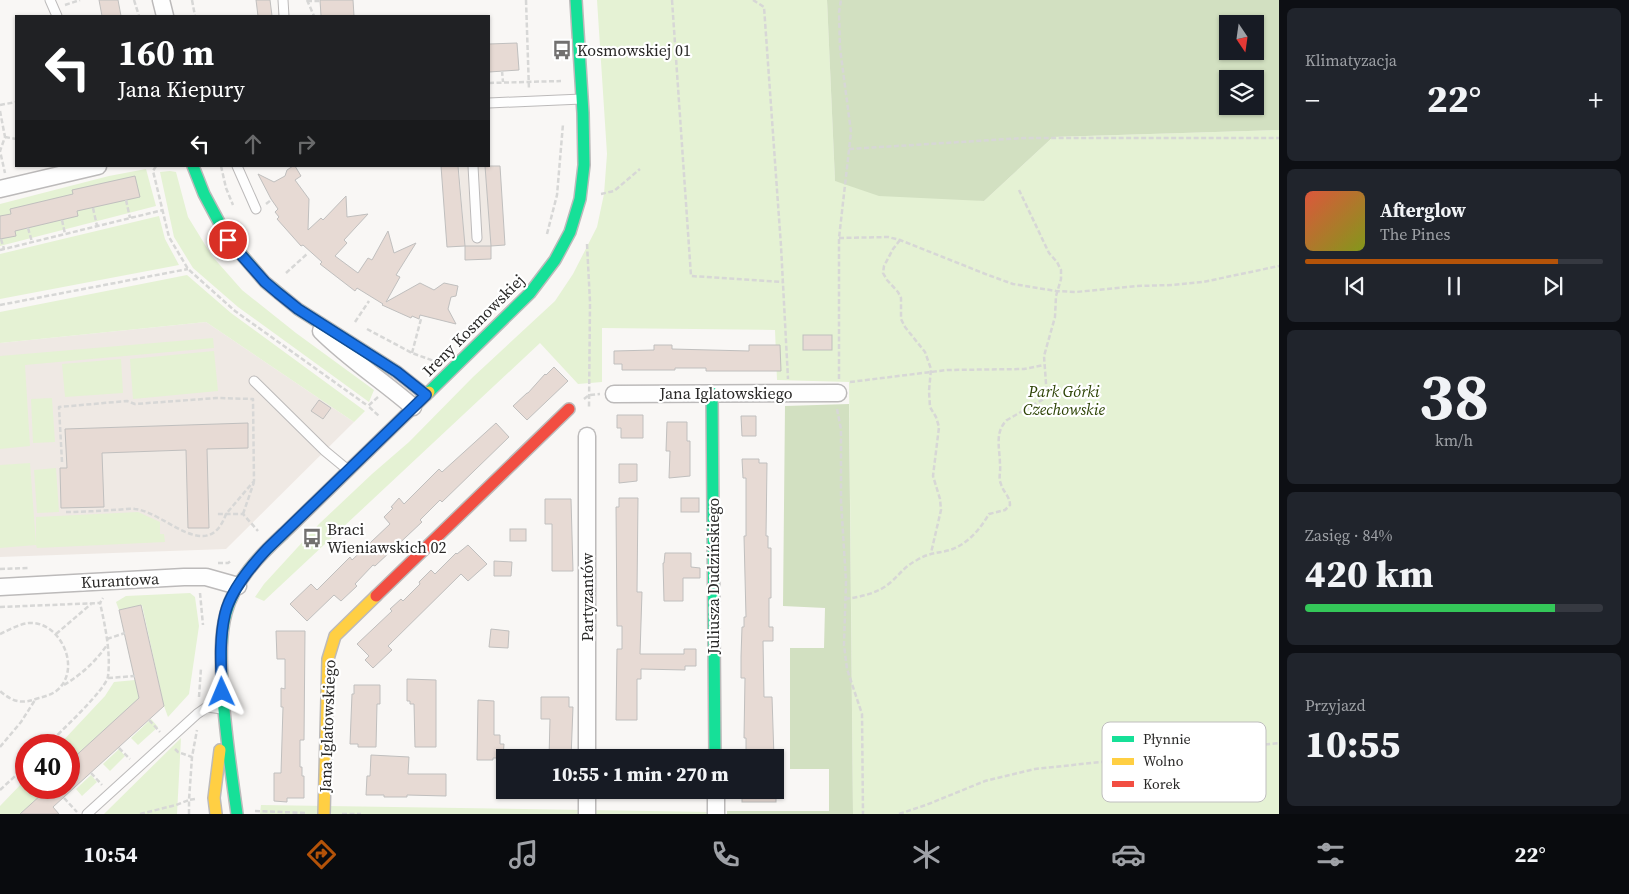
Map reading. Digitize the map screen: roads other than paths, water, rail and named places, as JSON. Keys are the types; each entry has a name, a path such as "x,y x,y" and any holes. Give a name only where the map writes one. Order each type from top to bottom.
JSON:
{"street":[{"path":"161,0 165,15"},
{"name":"Ireny Kosmowskiej","path":"236,814 222,708 222,635 226,612 238,586 267,549 523,301 545,276 562,248 574,221 583,176 585,141 576,0"},
{"path":"4,188 93,167"},
{"path":"193,167 204,194 228,240 265,282 298,309 338,348 413,407"},
{"path":"298,309 397,372 426,395"},
{"name":"Jana Iglatowskiego","path":"614,394 789,393 837,390"},
{"name":"Juliusza Dudzińskiego","path":"712,394 715,749"},
{"name":"Jana Iglatowskiego","path":"324,814 328,659 335,636 569,409"},
{"name":"Partyzantów","path":"587,436 587,749"},
{"name":"Kurantowa","path":"0,586 206,577 238,586"},
{"name":"Ireny Kosmowskiej","path":"216,814 214,798 224,722"},
{"path":"587,799 587,814"},
{"path":"716,799 716,814"}],"lane":[{"path":"50,0 56,13"},
{"path":"283,0 284,15"},
{"path":"490,103 582,99"},
{"path":"237,167 256,209"},
{"path":"473,167 477,238"},
{"path":"254,381 325,451 348,470"},
{"path":"87,814 197,714 206,708 222,708"}],"place":[{"name":"Kosmowskiej 01","path":"562,50"},
{"name":"Braci Wieniawskich 02","path":"312,538"}],"park label":[{"name":"Park Górki Czechowskie","path":"1064,400"}]}
